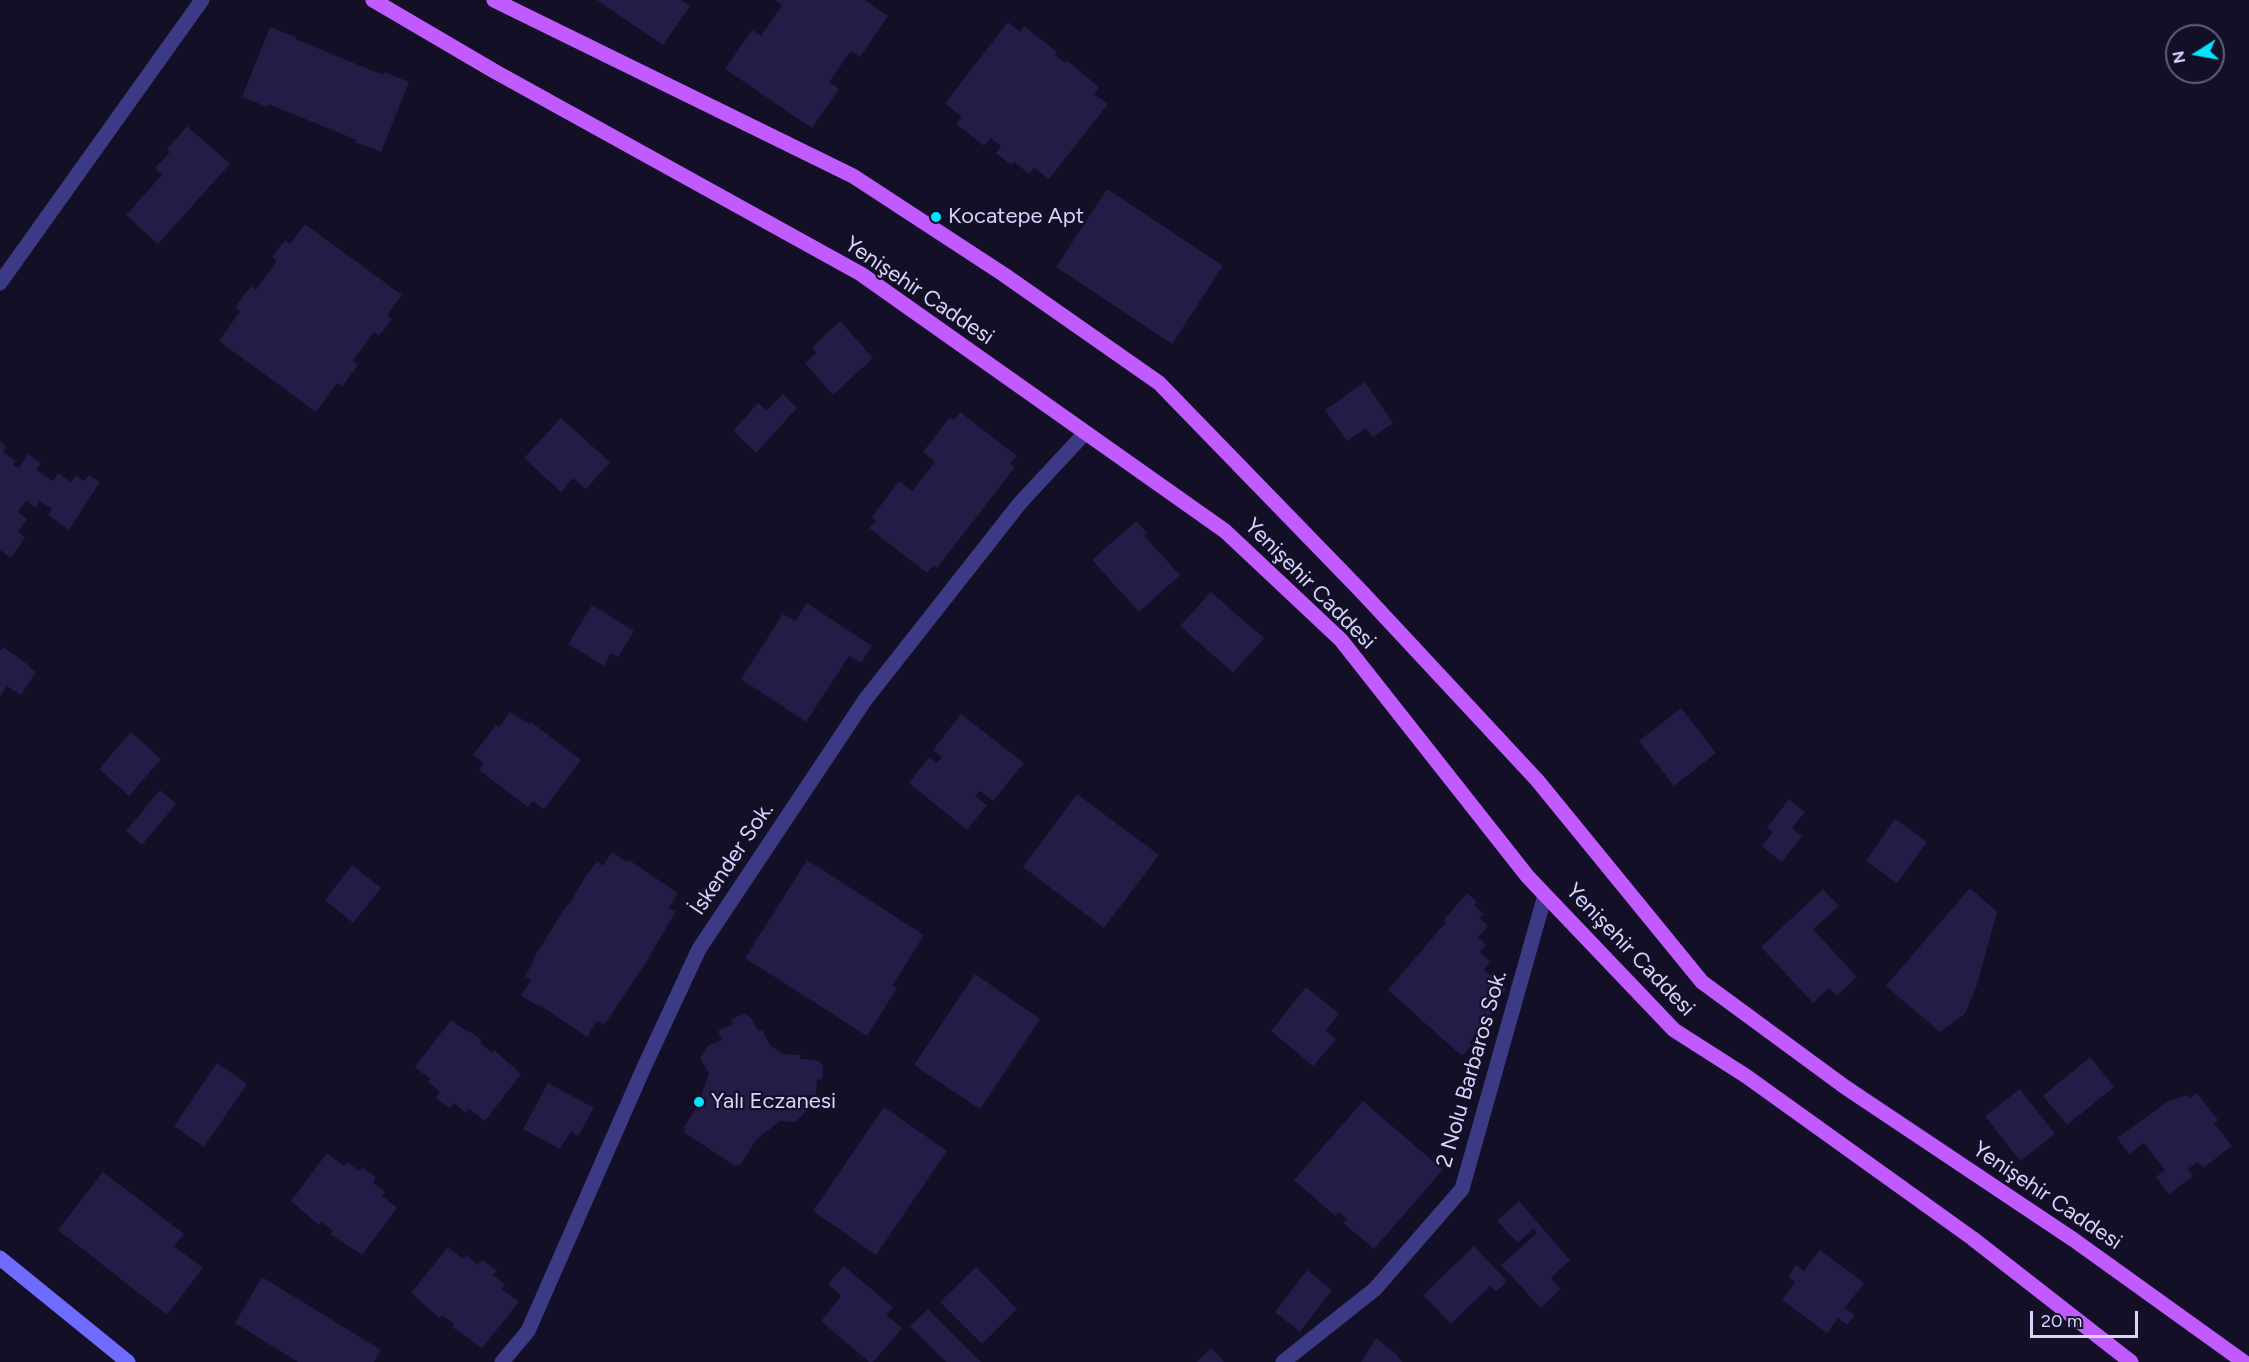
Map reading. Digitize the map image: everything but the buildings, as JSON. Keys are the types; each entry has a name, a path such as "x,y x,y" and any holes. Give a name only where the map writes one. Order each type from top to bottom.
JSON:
{"main road":[{"name":"Yenişehir Caddesi","path":"373,0 494,71 861,274 1225,531 1341,640 1528,877 1674,1030 1746,1076 1954,1225 2131,1362"},
{"name":"Yenişehir Caddesi","path":"494,0 853,176 1003,274 1159,383 1360,590 1538,780 1702,982 1845,1087 2074,1240 2244,1362"},
{"path":"0,1258 128,1362"}],"street":[{"path":"0,283 202,0"},
{"name":"İskender Sok.","path":"502,1362 528,1331 645,1065 699,949 865,700 1020,503 1085,433"},
{"name":"2 Nolu Barbaros Sok.","path":"1283,1362 1375,1289 1462,1189 1545,895"}],"place":[{"name":"Kocatepe Apt","path":"936,217"},
{"name":"Yalı Eczanesi","path":"699,1102"}]}
